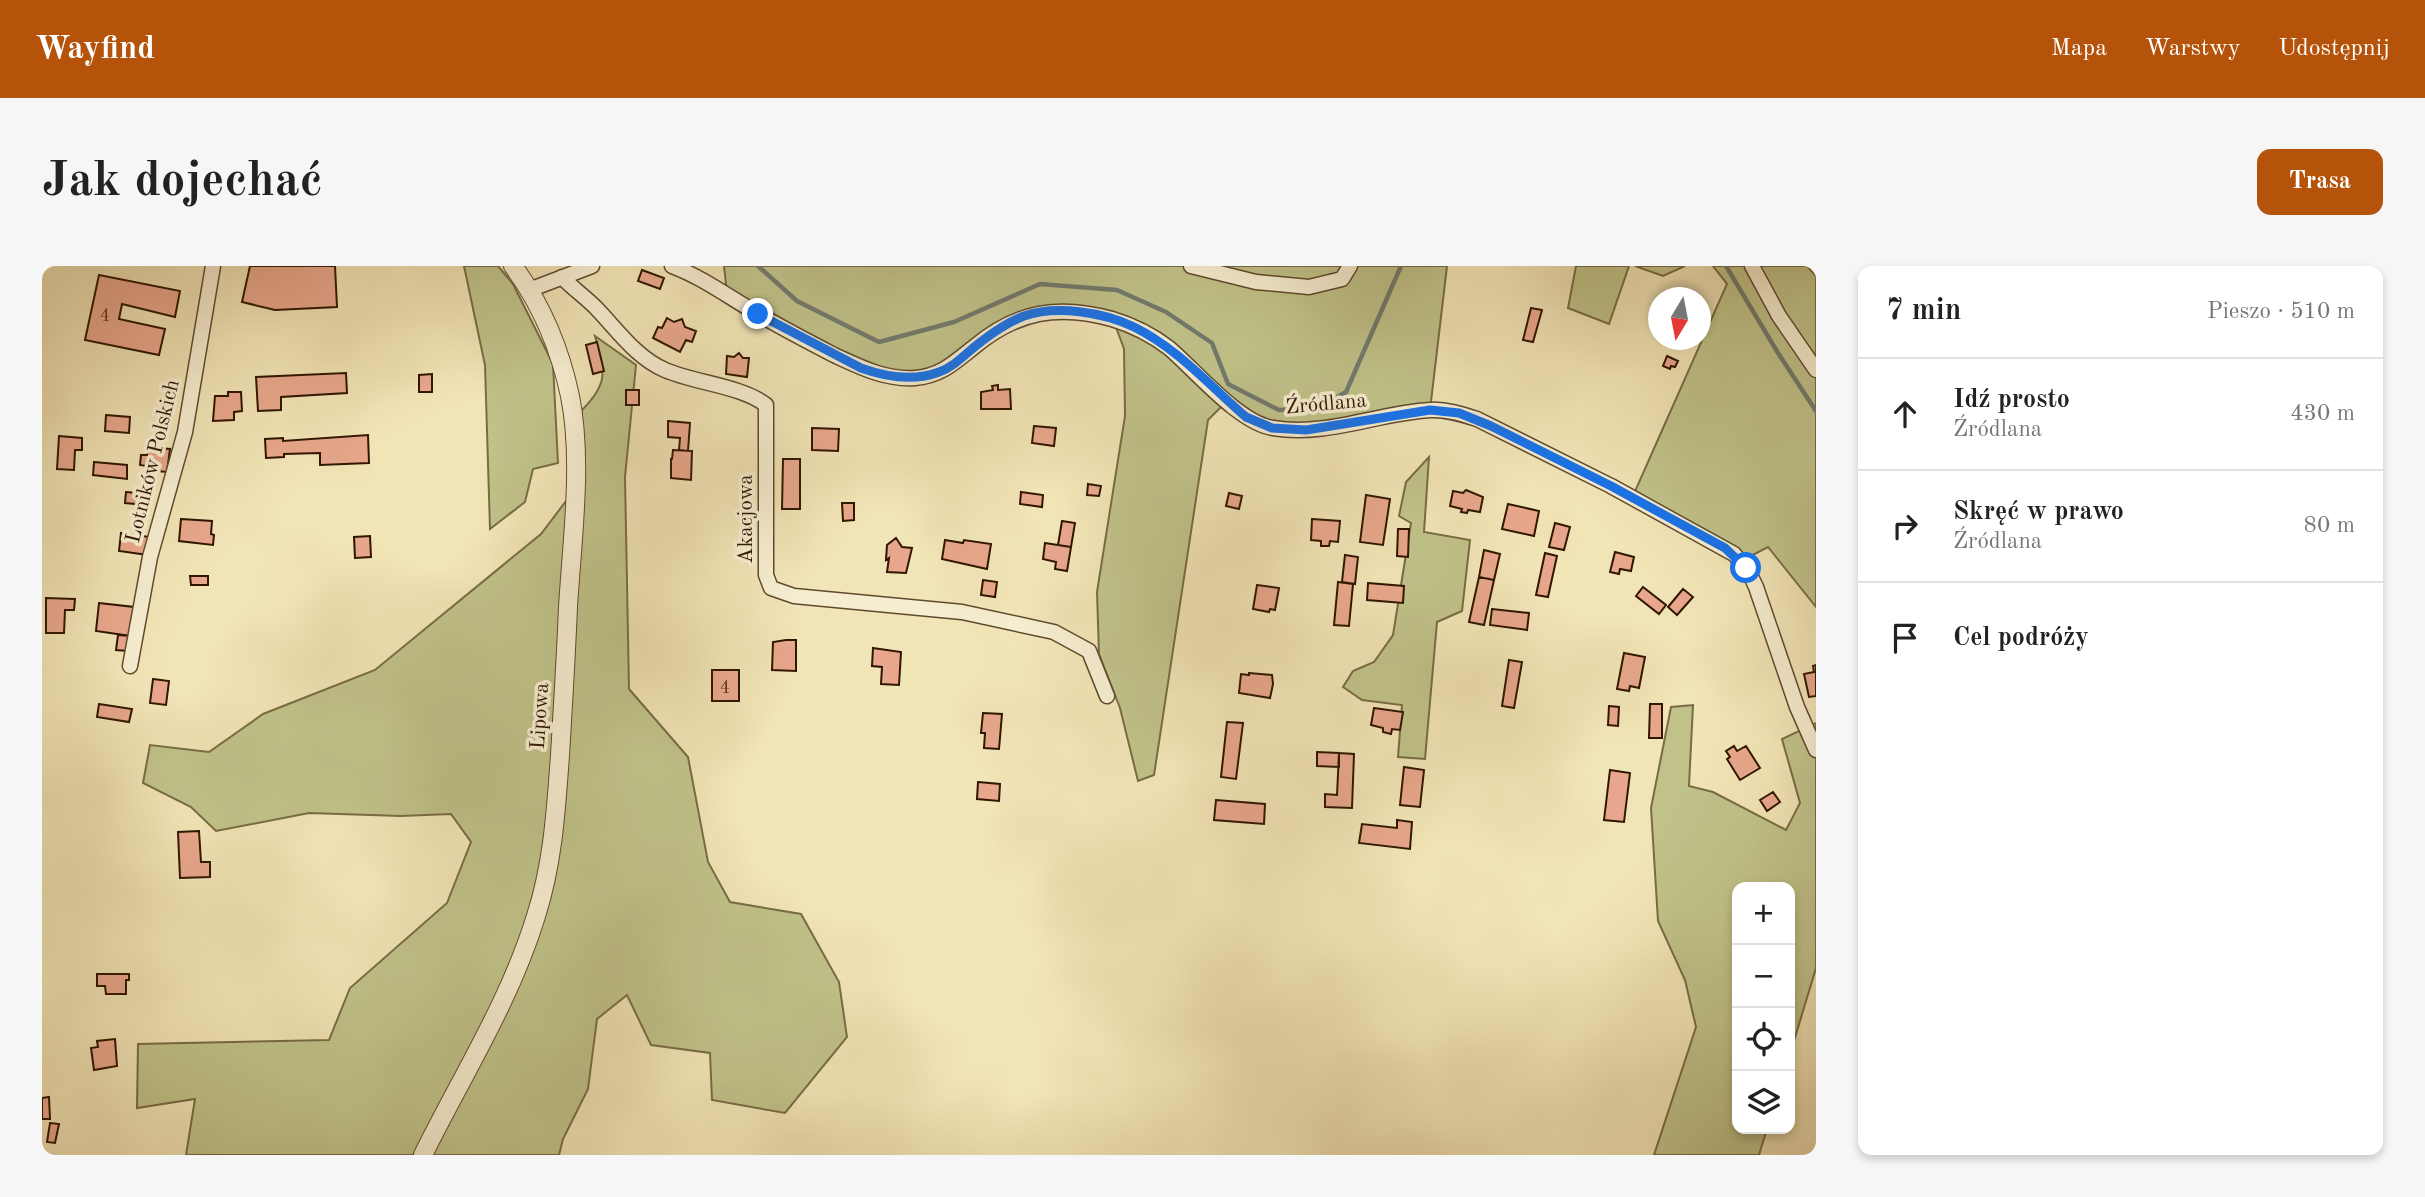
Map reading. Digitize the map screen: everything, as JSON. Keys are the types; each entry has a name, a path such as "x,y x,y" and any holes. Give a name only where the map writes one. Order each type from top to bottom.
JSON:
{"street":[{"name":"Lotników Polskich","path":"130,666 150,557 185,432 213,266"},
{"name":"Lipowa","path":"423,1155 515,977 541,902 554,840 575,442 570,398 562,365 547,323 530,290 513,266"},
{"path":"530,290 592,266"},
{"name":"Źródlana","path":"672,266 706,281 758,314 822,348 879,374 913,378 942,372 1007,323 1037,313 1072,312 1113,319 1147,334 1167,347 1246,417 1272,428 1306,430 1430,410 1459,413 1477,419 1611,486 1734,554 1748,570 1756,587 1796,704 1816,750"},
{"path":"1191,266 1256,282 1309,287 1342,279 1350,266"},
{"path":"1752,266 1779,316 1816,370"},
{"name":"Akacjowa","path":"562,277 597,308 626,342 663,369 754,396 765,405 766,575 771,588 794,596 962,612 1054,632 1089,651 1107,696"}],"green space":[{"path":"464,266 498,266 513,284 553,364 558,463 533,469 525,502 490,529 485,365"},
{"path":"724,266 1447,266 1430,410 1272,428 1227,401 1208,420 1154,775 1138,781 1120,708 1099,654 1097,592 1125,416 1124,349 1113,319 1037,313 928,376 861,368 727,293"},
{"path":"1576,266 1629,266 1609,324 1568,308"},
{"path":"1635,266 1685,266 1663,276"},
{"path":"1713,266 1807,266 1816,276 1816,607 1768,547 1741,561 1632,498 1698,350 1711,350 1711,320 1727,284"},
{"path":"595,336 636,365 625,477 629,689 688,757 708,862 730,902 801,914 839,982 847,1037 785,1113 712,1100 710,1053 651,1045 627,995 597,1019 588,1089 563,1139 559,1155 186,1155 195,1099 137,1108 138,1044 329,1040 350,988 447,903 471,842 451,814 401,816 309,813 216,831 191,807 143,783 150,745 209,752 263,714 375,670 541,534 582,480 582,410 597,392 602,376 601,358"},
{"path":"1429,457 1424,532 1470,540 1462,611 1437,622 1425,759 1398,757 1402,705 1362,700 1343,687 1353,671 1374,662 1393,635 1411,523 1399,516 1406,482"},
{"path":"1693,705 1689,786 1713,792 1786,830 1800,803 1782,739 1816,723 1816,968 1795,1037 1795,882 1732,882 1732,1134 1765,1134 1759,1155 1654,1155 1696,1027 1685,980 1658,921 1651,808 1671,707"}],"building":[{"path":"250,266 335,266 337,307 275,310 242,302"},
{"path":"642,270 664,278 660,289 638,281"},
{"path":"99,275 180,291 175,317 122,304 119,319 165,329 159,355 85,340"},
{"path":"1531,308 1542,310 1533,342 1523,340"},
{"path":"667,318 674,322 682,319 685,327 696,331 692,342 686,340 680,352 653,338 658,327 662,328"},
{"path":"597,342 604,371 593,374 586,345"},
{"path":"739,353 743,358 749,358 747,377 726,374 727,356 734,357"},
{"path":"1667,356 1678,361 1675,367 1671,366 1670,369 1663,366"},
{"path":"346,373 347,393 281,397 281,410 258,411 256,377"},
{"path":"432,374 432,392 419,392 419,375"},
{"path":"998,385 998,390 1010,389 1011,409 981,409 981,392 993,390 992,386"},
{"path":"626,390 639,390 639,405 626,405"},
{"path":"228,392 241,392 242,411 234,412 234,420 213,421 215,396 228,396"},
{"path":"106,415 130,417 129,433 105,431"},
{"path":"668,421 690,423 688,451 679,450 680,438 668,437"},
{"path":"1034,426 1056,428 1054,446 1032,443"},
{"path":"812,428 839,429 838,451 812,450"},
{"path":"368,435 369,463 320,465 320,453 284,454 284,457 266,458 265,439 283,438 283,441"},
{"path":"59,436 82,438 82,450 75,450 74,470 57,469"},
{"path":"148,447 170,449 167,472 147,470 147,466 140,465 141,455 147,455"},
{"path":"673,450 692,451 691,480 671,478"},
{"path":"783,459 800,459 800,509 782,509"},
{"path":"94,462 127,465 127,479 93,475"},
{"path":"1088,484 1101,486 1099,496 1087,495"},
{"path":"1466,490 1483,497 1480,512 1461,512 1462,509 1450,506 1453,491 1463,493"},
{"path":"126,492 148,494 146,505 125,503"},
{"path":"1021,492 1043,495 1042,507 1020,504"},
{"path":"1229,493 1242,496 1239,509 1226,506"},
{"path":"1366,495 1390,499 1383,545 1360,542"},
{"path":"842,503 854,503 854,520 843,521"},
{"path":"1508,504 1539,511 1534,536 1502,529"},
{"path":"181,519 212,521 213,545 179,541"},
{"path":"1312,519 1340,521 1338,542 1330,541 1329,546 1321,546 1321,541 1311,540"},
{"path":"1062,521 1075,523 1071,547 1058,545"},
{"path":"1555,523 1570,527 1564,550 1549,547"},
{"path":"1398,529 1409,529 1408,557 1397,556"},
{"path":"121,533 150,537 148,555 119,551"},
{"path":"370,536 371,557 355,558 354,537"},
{"path":"896,538 902,547 912,548 906,573 887,572 887,545"},
{"path":"945,540 991,544 987,569 942,559"},
{"path":"1045,543 1071,547 1067,571 1055,569 1056,562 1043,559"},
{"path":"1484,550 1500,554 1494,580 1479,577"},
{"path":"1615,552 1634,557 1631,571 1620,569 1619,574 1610,572"},
{"path":"1545,553 1557,556 1548,597 1536,595"},
{"path":"1345,555 1358,557 1355,584 1342,582"},
{"path":"190,576 208,576 208,585 191,585"},
{"path":"1479,577 1494,580 1484,625 1469,622"},
{"path":"983,580 997,582 995,597 981,595"},
{"path":"1338,582 1353,584 1349,626 1334,625"},
{"path":"1368,583 1404,586 1403,603 1367,600"},
{"path":"1257,585 1279,588 1275,610 1270,609 1269,612 1253,609"},
{"path":"1643,587 1666,605 1659,614 1636,596"},
{"path":"1683,589 1693,597 1677,615 1668,607"},
{"path":"46,598 75,599 74,610 65,610 64,633 46,633"},
{"path":"99,603 134,607 131,636 96,631"},
{"path":"1492,609 1529,613 1527,630 1490,625"},
{"path":"118,635 131,636 128,651 116,650"},
{"path":"796,640 796,671 772,670 773,642"},
{"path":"873,648 901,652 899,685 881,684 882,667 872,666"},
{"path":"1624,653 1645,657 1639,688 1630,686 1629,691 1617,689"},
{"path":"1509,660 1522,662 1514,708 1502,706"},
{"path":"1816,665 1816,696 1809,697 1804,674 1814,672 1813,666"},
{"path":"712,670 739,670 739,701 712,701"},
{"path":"1241,674 1272,675 1270,698 1239,693"},
{"path":"153,679 169,681 166,705 150,703"},
{"path":"99,704 132,709 129,722 97,717"},
{"path":"1650,704 1662,704 1662,738 1649,738"},
{"path":"1609,706 1619,707 1618,726 1608,725"},
{"path":"1374,708 1403,712 1400,730 1392,729 1391,734 1383,732 1383,728 1371,725"},
{"path":"983,713 1002,714 999,749 984,748 985,733 981,733"},
{"path":"1227,722 1243,723 1236,779 1221,777"},
{"path":"1734,746 1737,751 1746,746 1760,768 1740,780 1727,759 1730,757 1726,751"},
{"path":"1317,752 1339,753 1339,767 1317,766"},
{"path":"1339,753 1354,754 1352,808 1325,807 1325,794 1337,795"},
{"path":"1404,767 1424,770 1420,807 1400,805"},
{"path":"1610,770 1630,773 1624,822 1604,820"},
{"path":"978,782 1000,784 999,801 977,799"},
{"path":"1773,792 1780,802 1767,811 1760,800"},
{"path":"1216,800 1265,804 1264,824 1214,820"},
{"path":"1397,820 1412,822 1410,849 1359,843 1362,824 1397,828"},
{"path":"199,831 201,862 210,862 210,877 180,878 178,832"},
{"path":"97,974 129,974 126,994 106,994 105,986 97,986"},
{"path":"115,1039 117,1066 94,1070 91,1048 98,1047 97,1041"},
{"path":"49,1097 50,1119 42,1119 42,1098"},
{"path":"50,1123 59,1124 55,1143 47,1142"}],"waterway":[{"path":"758,266 797,301 879,342 954,322 1040,284 1117,290 1166,312 1212,343 1228,384 1279,410 1318,408 1346,392 1401,266"},
{"path":"1726,266 1816,411"}],"route":[{"path":"758,314 861,368 879,374 913,378 942,372 1007,323 1025,316 1072,312 1113,319 1147,334 1167,347 1246,417 1261,425 1306,430 1430,410 1459,413 1477,419 1611,486 1725,548 1746,568"}]}
